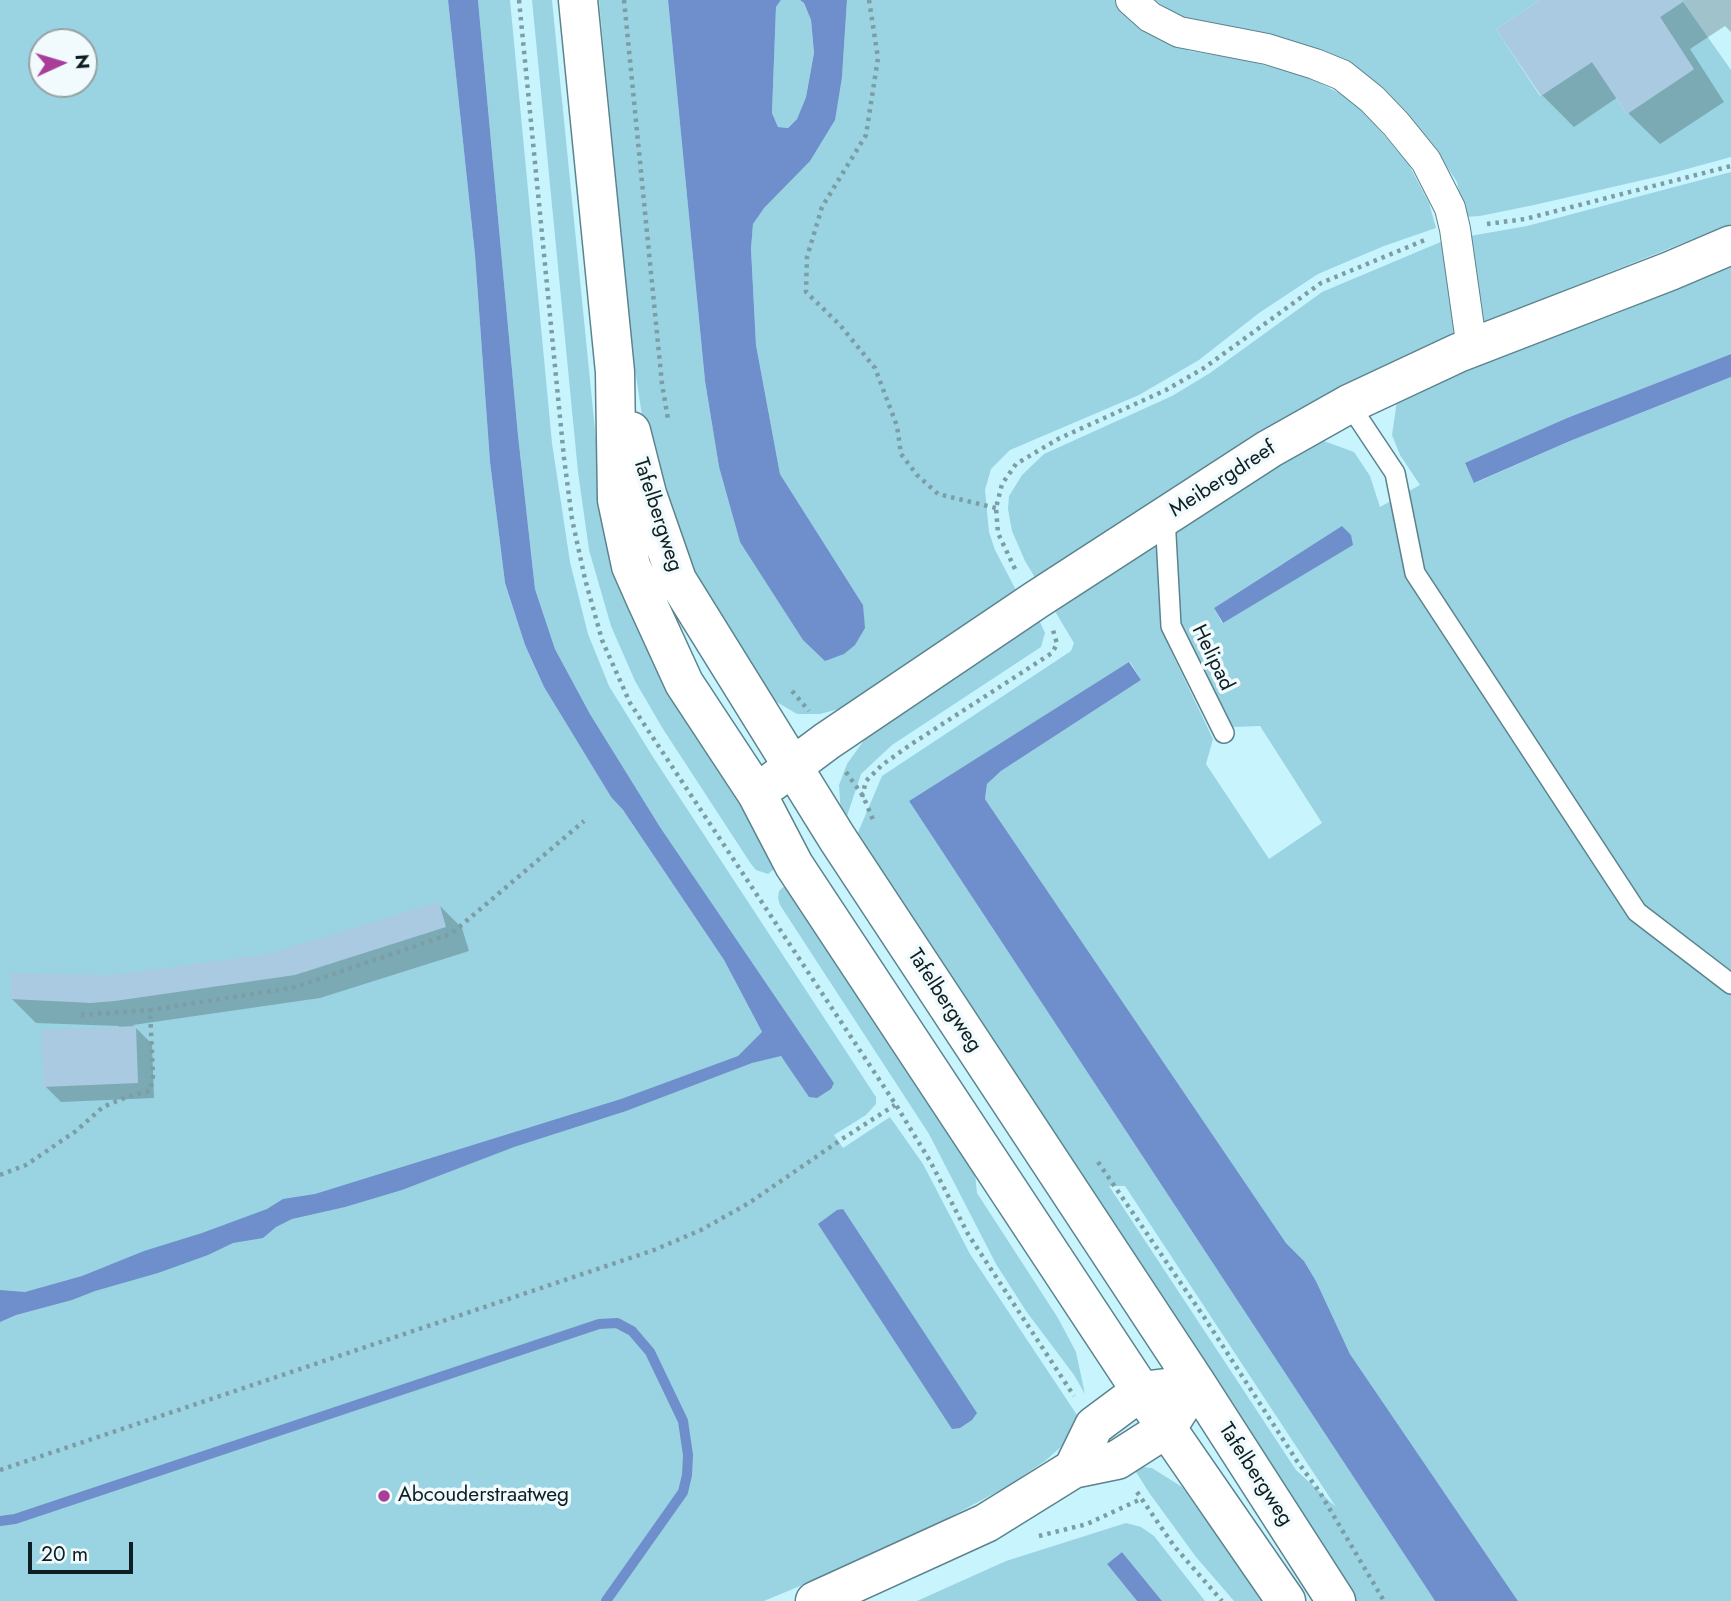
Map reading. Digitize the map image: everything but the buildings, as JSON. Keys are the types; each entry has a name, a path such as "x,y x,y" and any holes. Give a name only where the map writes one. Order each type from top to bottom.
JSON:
{"street":[{"name":"Tafelbergweg","path":"578,0 615,372 617,500 631,566 684,682 757,794 794,865 1141,1391 1286,1601"},
{"path":"1131,0 1150,18 1180,32 1267,49 1342,75 1372,99 1426,161 1450,208 1472,349"},
{"name":"Meibergdreef","path":"757,794 827,741 1036,600 1269,449 1349,404 1472,349 1731,245"},
{"name":"Tafelbergweg","path":"615,372 647,494 677,580 792,767 1196,1383 1335,1601"},
{"path":"1073,1469 1094,1426 1141,1391 1196,1383"},
{"path":"815,1601 986,1523 1073,1469 1117,1461 1167,1428 1196,1383"}],"lane":[{"path":"1349,404 1395,473 1415,573 1637,912 1731,984"},
{"name":"Helipad","path":"1165,517 1171,626 1224,733"}],"path":[{"path":"624,0 662,384 669,429"},
{"path":"869,0 878,58 866,135 822,207 807,257 806,292 840,325 875,368 897,426 901,454 917,475 937,494 996,508"},
{"path":"1018,576 998,533 996,508 1002,484 1016,464 1058,439 1167,390 1204,368 1321,283 1455,229 1525,219 1731,166"},
{"path":"785,682 811,714 863,796 866,781 910,744"},
{"path":"80,1015 150,1010 292,988 451,934 584,821"},
{"path":"0,1175 26,1165 76,1130 103,1107 150,1091 153,1076 150,1010"},
{"path":"0,1469 654,1250 701,1230 749,1203 895,1105"},
{"path":"1117,1461 1174,1546 1222,1601"}],"shaded area":[{"path":"0,0 448,0 475,255 490,462 505,583 525,645 544,687 611,797 623,810 724,960 762,1032 809,1096 834,1083 660,827 590,714 555,649 535,589 478,0 510,0 552,443 570,562 588,634 609,686 653,757 876,1097 876,1104 866,1115 834,1135 843,1148 890,1117 923,1164 970,1254 1079,1418 1070,1439 1045,1461 1008,1486 898,1545 764,1601 0,1601"},
{"path":"532,0 552,0 599,470 612,553 638,630 662,681 779,865 768,874 756,870 751,864 635,681 611,626 589,550 578,472"},
{"path":"599,0 668,0 705,381 719,467 740,542 863,605 780,474 756,345 751,249 753,224 842,77 847,0 1116,0 1122,10 1147,33 1190,51 1245,60 1308,77 1343,95 1368,116 1409,165 1429,203 1436,228 1384,246 1318,274 1259,313 1199,360 1139,395 1010,450 991,469 985,490 989,532 995,550 1017,592 1015,596 839,709 820,714 797,714 768,697 720,639 650,469 633,356"},
{"path":"781,0 800,0 804,3 811,20 814,53 806,97 797,119 788,128 778,127 772,113 776,7"},
{"path":"1154,0 1540,0 1496,29 1540,96 1592,62 1627,114 1693,70 1660,17 1683,2 1731,70 1731,157 1534,205 1464,217 1457,182 1437,152 1382,88 1348,62 1186,20"},
{"path":"1731,172 1731,224 1479,324 1470,236 1527,226"},
{"path":"1443,241 1456,332 1325,397 1037,581 1012,531 1008,509 1009,496 1022,475 1044,454 1172,396 1210,373 1322,292"},
{"path":"1731,267 1731,354 1567,418 1465,464 1475,483 1570,441 1731,377 1731,1601 1518,1601 1350,1354 1304,1261 1286,1243 985,799 987,784 1001,771 1141,680 1130,662 909,801 1435,1601 1350,1601 854,842 882,776 1071,651 1074,643 1053,608 1321,440 1354,452 1370,476 1380,507 1420,485 1400,455 1392,435 1397,401 1466,370 1616,314","holes":["1284,563 1293,580 1222,623 1214,608","1187,638 1232,727 1260,726 1322,823 1269,859 1206,764 1213,739 1170,649","1109,1186 1125,1186 1336,1507 1296,1470"]},
{"path":"1039,620 1045,633 1041,647 892,745 861,774 846,819 841,815 839,785 847,764 867,736"},
{"path":"790,881 974,1164 977,1193 1058,1318 1076,1352 1085,1394 996,1264 929,1134 780,905 779,891"},
{"path":"1135,1468 1152,1468 1182,1487 1264,1601 1234,1601 1196,1557 1150,1494 1136,1472"},
{"path":"1126,1523 1141,1527 1154,1536 1205,1601 1162,1601 1122,1552 1107,1564 1137,1601 917,1601 1006,1561"}],"water":[{"path":"448,0 478,0 535,589 555,649 590,714 660,827 834,1083 831,1089 817,1098 809,1097 781,1056 752,1063 626,1111 514,1147 402,1190 292,1219 263,1238 233,1243 158,1273 0,1322 0,1290 25,1292 82,1276 144,1251 267,1209 283,1199 315,1194 621,1099 738,1056 762,1032 724,960 623,810 611,797 544,687 525,645 505,583 490,462 475,255"},
{"path":"668,0 781,0 776,7 772,113 778,127 788,128 797,119 806,97 814,53 811,20 800,0 847,0 842,77 835,120 810,161 764,208 753,224 751,249 756,345 780,474 863,605 865,628 855,645 844,654 825,661 803,640 740,542 719,467 705,381"},
{"path":"1731,354 1731,377 1570,441 1474,483 1465,463 1567,418"},
{"path":"1342,526 1351,535 1353,545 1223,623 1214,608"},
{"path":"1129,662 1141,680 1001,771 987,784 985,799 1286,1243 1304,1261 1350,1354 1518,1601 1435,1601 909,801"},
{"path":"843,1209 977,1413 960,1428 952,1429 818,1224 837,1210"},
{"path":"1122,1552 1162,1601 1137,1601 1107,1564"}],"waterway":[{"path":"0,1521 15,1519 599,1324 617,1323 632,1331 650,1352 683,1421 688,1455 683,1492 606,1601"}],"place":[{"name":"Abcouderstraatweg","path":"384,1496"}]}
